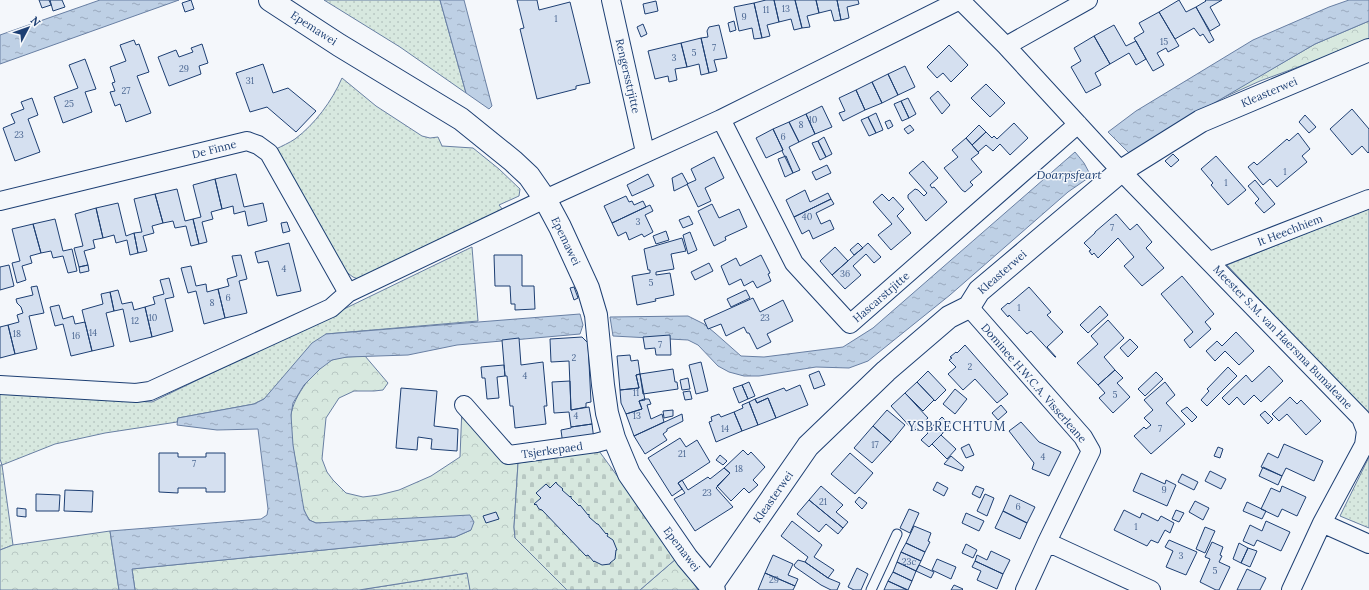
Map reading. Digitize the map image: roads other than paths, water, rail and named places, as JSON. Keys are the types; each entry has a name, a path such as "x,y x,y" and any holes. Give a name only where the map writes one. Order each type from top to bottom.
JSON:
{"street":[{"name":"Epemawei","path":"270,0 461,119 513,161 529,176 544,199 579,266 588,288 596,315 607,413 614,438 629,474 687,558 712,588"},
{"name":"Rengersstrjitte","path":"611,0 646,152"},
{"path":"0,385 136,393 150,391 331,308 348,293 544,199 721,119 960,0 1006,46 1122,170"},
{"path":"1006,46 1088,0"},
{"name":"Kleasterwei","path":"712,588 808,446 886,371 949,317 969,308 979,292 1122,170 1201,120 1369,50"},
{"name":"Hascarstrjitte","path":"721,119 794,263 850,324 1078,124"},
{"name":"De Finne","path":"0,201 247,141 258,145 269,153 348,293"},
{"name":"Meester S.M. van Haersma Bumaleane","path":"1122,170 1362,418 1366,431 1364,445 1322,523 1291,590"},
{"name":"It Heechhiem","path":"1210,261 1369,199"},
{"name":"Dominee H.W.C.A. Visserleane","path":"969,308 1083,437 1091,451 1081,475 1047,542 1025,590"},
{"name":"Tsjerkepaed","path":"464,405 508,455 596,444 614,438"},
{"path":"1322,523 1369,544"},
{"path":"1047,542 1151,590"}],"lane":[{"path":"871,590 897,534"}],"water":[{"path":"100,0 179,0 0,64 0,35"},
{"path":"440,0 464,0 492,106 489,109 466,93"},
{"name":"Doarpsfeart","path":"1349,0 1369,0 1369,21 1315,44 1180,123 1131,155 1108,132 1136,111 1253,40 1329,7"},
{"name":"Doarpsfeart","path":"1075,152 1084,163 1091,176 1068,192 950,295 868,361 849,368 816,367 759,376 744,376 729,372 718,366 698,345 688,340 613,336 610,317 688,316 704,324 741,356 764,357 843,347 873,328"},
{"path":"580,314 583,325 580,334 457,345 408,355 347,357 332,360 320,369 304,385 293,403 291,415 293,445 304,510 309,520 316,523 470,515 474,522 471,530 455,537 132,569 135,590 119,590 110,531 261,519 267,515 268,509 258,429 217,430 177,425 178,418 254,404 264,399 312,343 326,334"}],"district":[{"name":"YSBRECHTUM","path":"957,426"}]}
